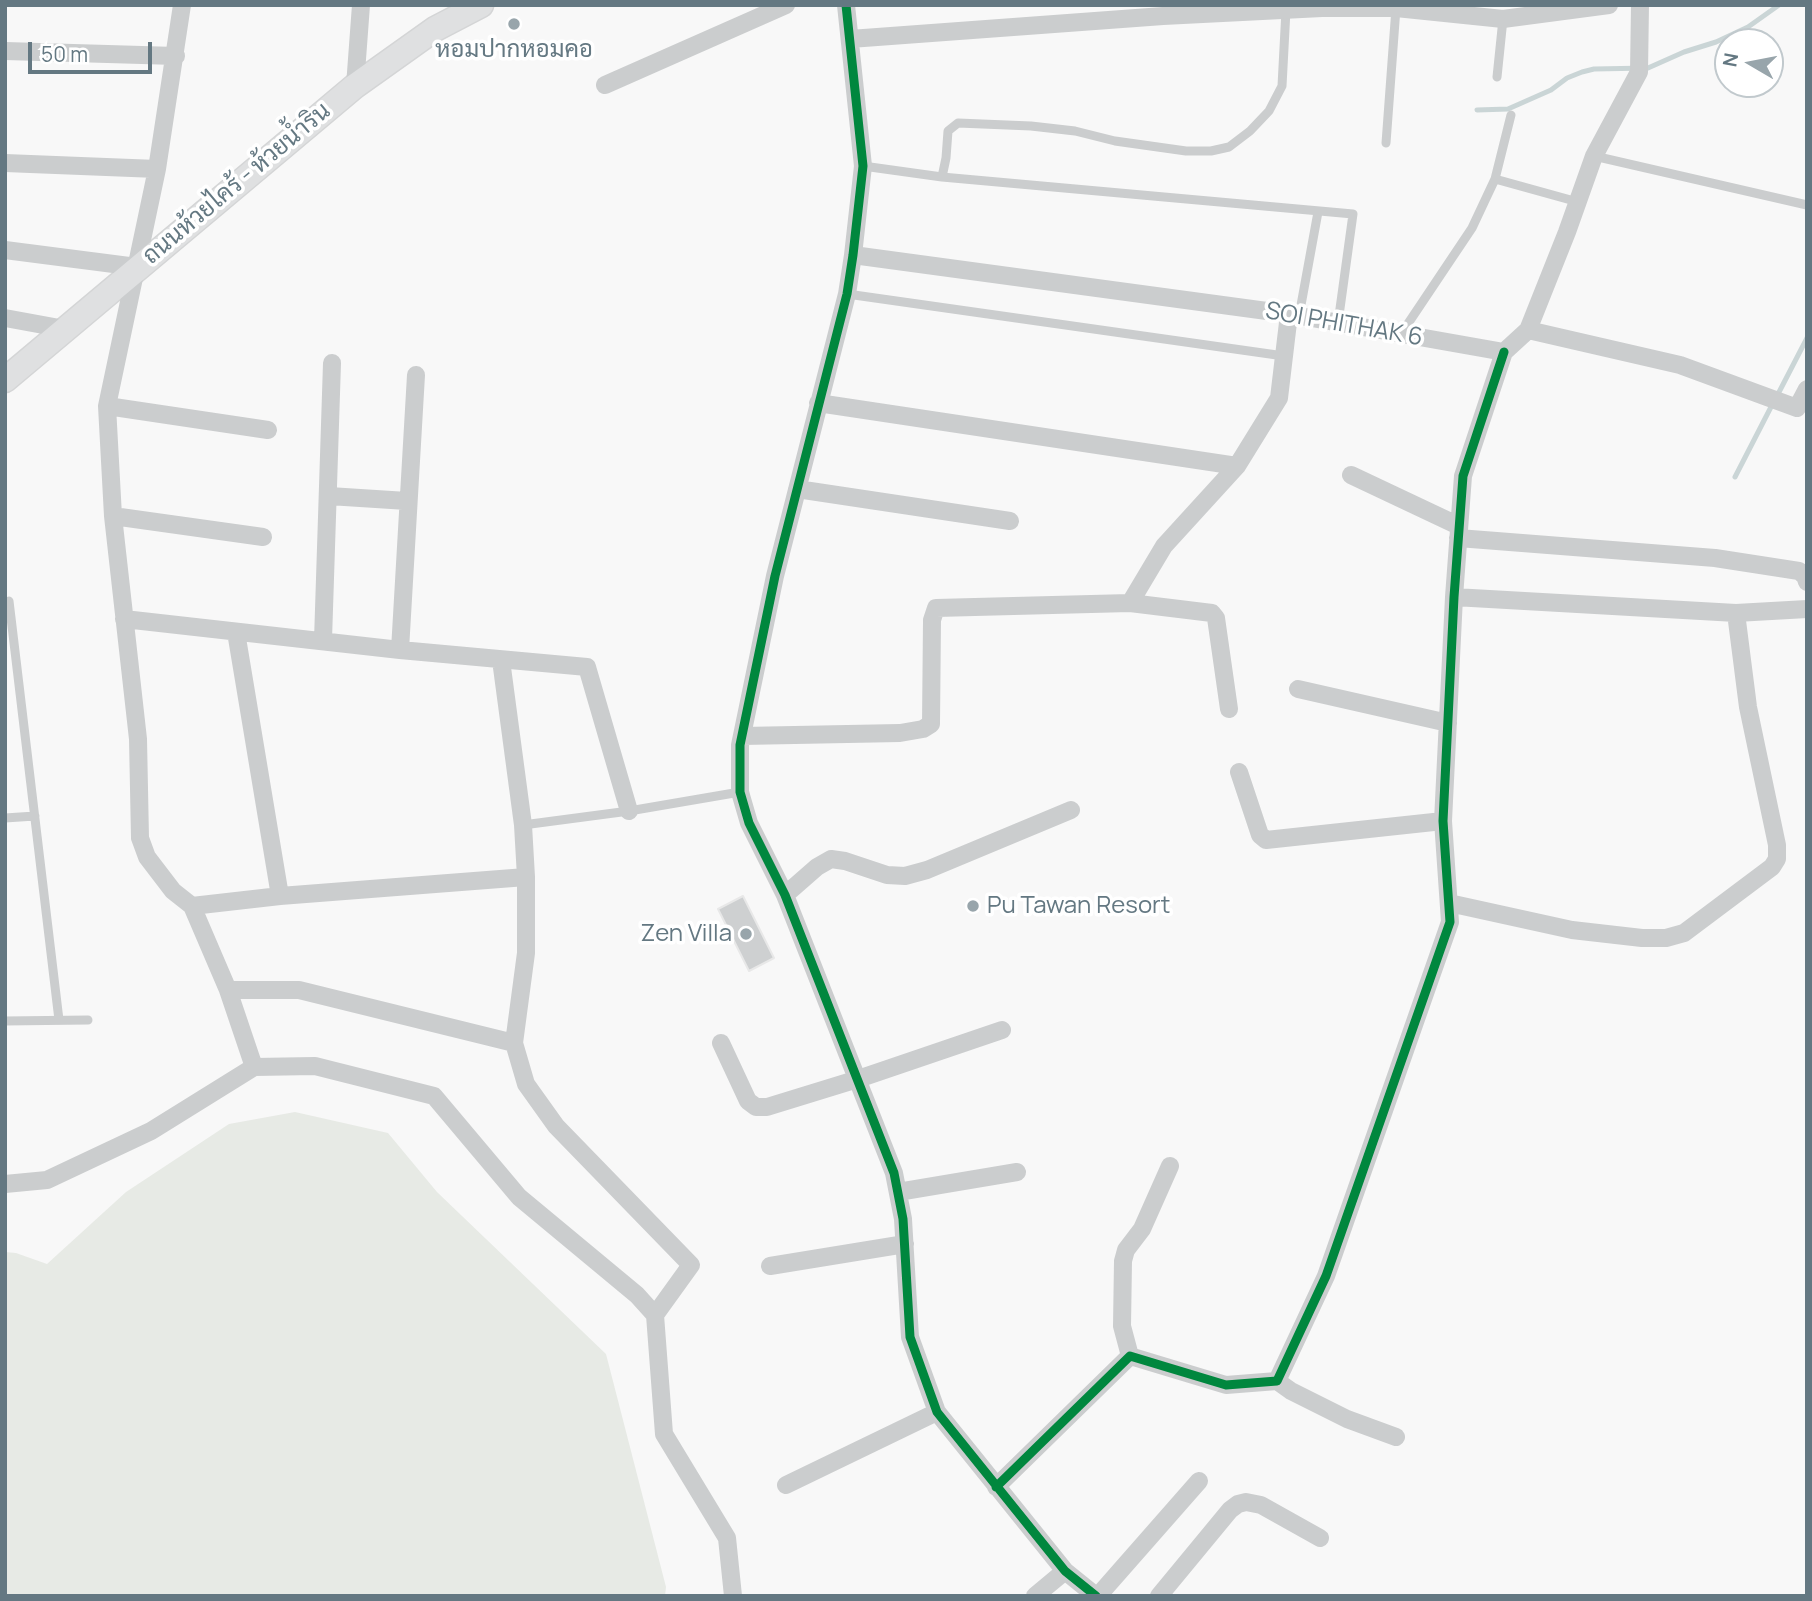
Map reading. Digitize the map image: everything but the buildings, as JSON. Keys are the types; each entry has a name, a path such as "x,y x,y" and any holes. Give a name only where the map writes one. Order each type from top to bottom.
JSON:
{"main road":[{"name":"ถนนห้วยไคร้ - ห้วยน้ำริน","path":"5,380 355,86 435,29 481,5"}],"street":[{"path":"182,5 157,169 107,405 113,516 138,739 141,838 147,857 173,891 192,906 228,990 254,1067"},
{"path":"355,86 361,5"},
{"path":"605,85 786,5"},
{"path":"846,5 863,166 847,294 775,576 742,736 740,792 749,823 785,895 894,1173 905,1244 910,1338 937,1412 1065,1571 1097,1596 1199,1480"},
{"path":"850,39 1163,16 1286,10 1396,8 1503,19 1609,5"},
{"path":"1277,1381 1326,1276 1450,922 1443,821 1454,597 1464,476 1504,352 1528,330 1594,156 1637,72 1640,5"},
{"path":"5,51 176,56"},
{"path":"5,163 157,169"},
{"path":"5,250 137,267"},
{"name":"SOI PHITHAK 6","path":"852,255 1294,315 1504,352"},
{"path":"1130,603 1164,546 1237,466 1279,398 1284,356 1294,315"},
{"path":"5,318 65,329"},
{"path":"1528,330 1680,365 1797,408 1807,389"},
{"path":"323,640 332,363"},
{"path":"400,650 416,375"},
{"path":"818,403 1237,466"},
{"path":"107,405 268,430"},
{"path":"1350,475 1459,532 1715,558 1799,571 1807,582"},
{"path":"797,489 1010,520"},
{"path":"329,496 407,501"},
{"path":"113,516 263,537"},
{"path":"1454,597 1736,613 1807,609"},
{"path":"742,736 900,733 923,729 931,724 932,620 936,608 1130,603 1212,613 1216,618 1229,709"},
{"path":"1449,904 1572,930 1666,938 1684,933 1772,867 1777,859 1777,845 1748,707 1736,613"},
{"path":"124,619 400,650 587,667 629,811"},
{"path":"236,632 280,896"},
{"path":"501,660 523,825 526,877 526,953 514,1043 526,1084 556,1126 691,1265 656,1315 664,1434 727,1538 733,1596"},
{"path":"1298,689 1448,723"},
{"path":"1238,772 1250,799 1260,835 1266,840 1443,821"},
{"path":"785,895 817,867 831,859 887,875 905,876 927,870 1071,810"},
{"path":"192,906 280,896 526,877"},
{"path":"228,990 299,990 514,1043"},
{"path":"721,1044 748,1101 756,1107 767,1107 858,1080 1002,1030"},
{"path":"5,1184 47,1180 58,1175 151,1131 254,1067 315,1066 434,1096 519,1197 637,1295 656,1315"},
{"path":"1130,1356 1122,1326 1123,1261 1126,1250 1142,1229 1170,1166"},
{"path":"898,1192 1017,1172"},
{"path":"769,1266 905,1244"},
{"path":"1130,1356 1226,1385 1277,1381 1291,1391 1347,1419 1396,1437"},
{"path":"996,1487 1130,1356"},
{"path":"786,1485 937,1412"},
{"path":"1159,1596 1230,1510 1238,1504 1246,1502 1261,1505 1320,1538"},
{"path":"1035,1596 1065,1571"}],"lane":[{"path":"1385,143 1396,8"},
{"path":"942,177 948,131 958,123 1075,131 1115,141 1186,151 1211,151 1229,147 1250,131 1269,111 1282,86 1286,10"},
{"path":"1497,77 1503,19"},
{"path":"1401,334 1472,228 1495,179 1511,115"},
{"path":"1594,156 1807,205"},
{"path":"863,166 942,177 1353,214 1338,324"},
{"path":"1495,179 1578,202"},
{"path":"1294,315 1318,212"},
{"path":"847,294 1284,356"},
{"path":"5,602 9,601 59,1020"},
{"path":"523,825 740,792"},
{"path":"5,818 35,816"},
{"path":"5,1021 88,1020"}],"shaded area":[{"path":"295,1112 388,1133 437,1192 606,1354 666,1587 665,1596 5,1596 5,1252 47,1264 126,1192 229,1124"}],"waterway":[{"path":"1477,110 1508,109 1551,90 1567,78 1594,69 1648,68 1748,27 1779,5"},
{"path":"1777,396 1807,338"},
{"path":"1735,477 1772,405"}],"cycle path":[{"path":"846,5 863,166 853,255 847,294 775,576 740,745 740,792 749,823 785,895 894,1173 903,1219 910,1337 937,1412 1065,1571 1096,1596"},
{"path":"996,1487 1130,1356 1226,1385 1277,1381 1326,1276 1450,922 1443,821 1463,476 1504,352"}],"place":[{"name":"หอมปากหอมคอ","path":"514,24"},
{"name":"Pu Tawan Resort","path":"973,906"},
{"name":"Zen Villa","path":"746,934"}]}
